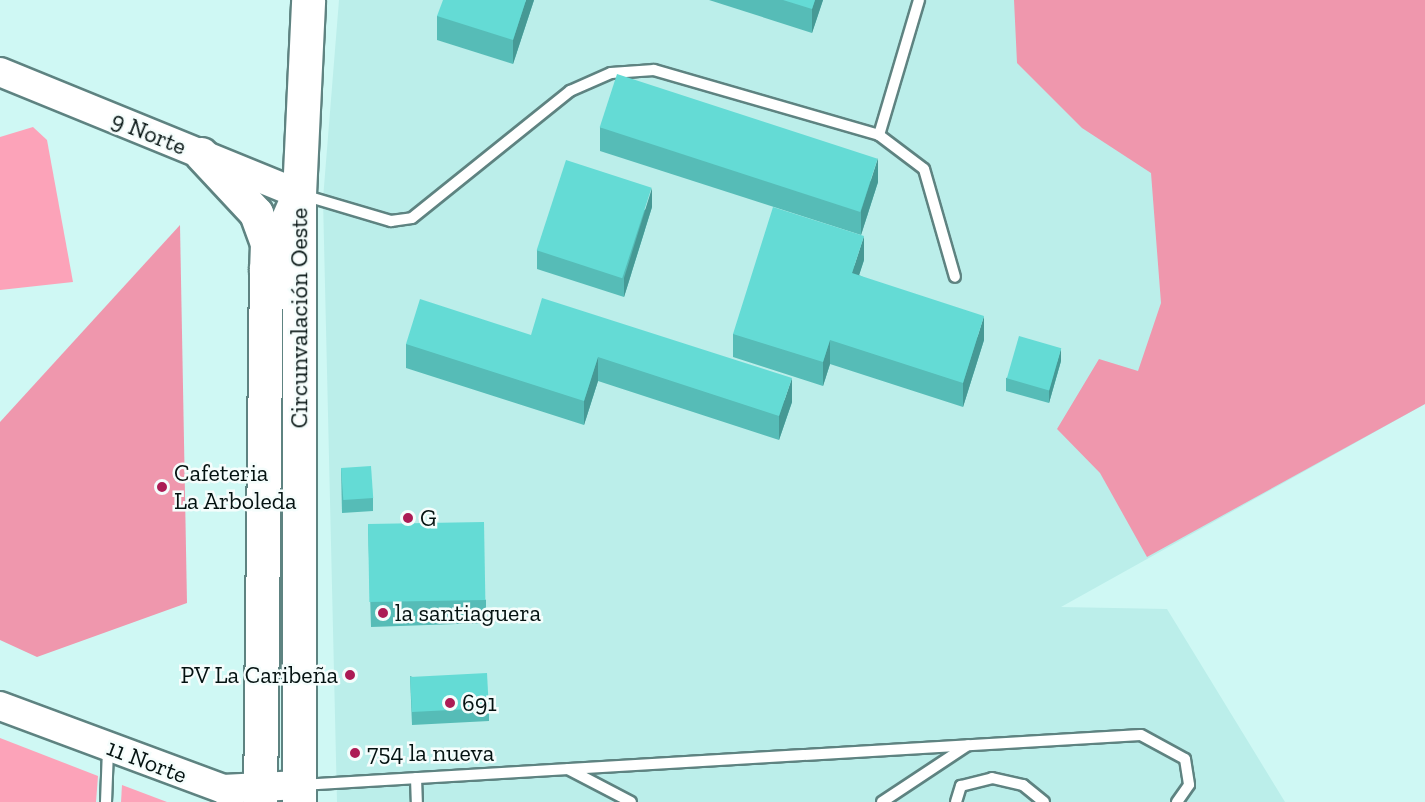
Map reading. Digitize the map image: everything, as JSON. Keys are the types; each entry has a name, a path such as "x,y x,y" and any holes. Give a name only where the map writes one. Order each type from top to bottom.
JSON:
{"main road":[{"name":"Circunvalación Oeste","path":"299,793 299,194 308,0"},
{"name":"9 Norte","path":"0,72 299,194"},
{"path":"201,154 256,213 267,243 266,269"},
{"name":"Circunvalación Oeste","path":"259,795 266,269 299,194"},
{"name":"11 Norte","path":"0,706 223,789 259,795 299,793"}],"lane":[{"path":"879,135 919,0"},
{"path":"299,194 391,221 412,218 570,91 611,73 654,70 879,135 924,169 955,277"},
{"path":"299,793 416,778 1142,735 1185,759 1189,785 1177,802"},
{"path":"882,802 968,745"},
{"path":"105,802 108,746"},
{"path":"567,769 631,802"},
{"path":"416,778 417,802"},
{"path":"956,802 960,786 992,778 1023,785 1044,802"}],"shaded area":[{"path":"339,0 1425,0 1425,404 1061,607 1167,609 1285,802 337,802 323,199"},
{"path":"1014,0 1425,0 1425,404 1147,557 1100,473 1057,429 1099,359 1138,371 1161,303 1151,173 1082,128 1017,63"},
{"path":"33,127 47,140 73,282 0,290 0,137"},
{"path":"180,225 187,603 37,657 0,640 0,422"},
{"path":"0,738 98,776 96,802 0,802"},
{"path":"122,785 167,802 121,802"}],"building":[{"path":"443,0 526,0 513,40 437,16"},
{"path":"783,0 815,0 812,9"},
{"path":"617,74 878,159 860,212 600,127"},
{"path":"566,160 652,188 622,278 537,250"},
{"path":"773,207 864,236 852,273 984,316 963,383 830,340 823,362 733,334"},
{"path":"542,298 792,378 779,416 598,357 584,401 406,344 420,299 531,335"},
{"path":"1019,336 1061,348 1049,390 1007,378"},
{"path":"371,466 373,498 343,500 341,468"},
{"path":"484,522 485,600 369,602 368,524"},
{"path":"487,673 489,708 412,712 410,677"}],"place":[{"name":"Cafeteria La Arboleda","path":"162,487"},
{"name":"G","path":"408,518"},
{"name":"la santiaguera","path":"383,613"},
{"name":"PV La Caribeña","path":"350,675"},
{"name":"691","path":"450,703"},
{"name":"754 la nueva","path":"355,753"}]}
